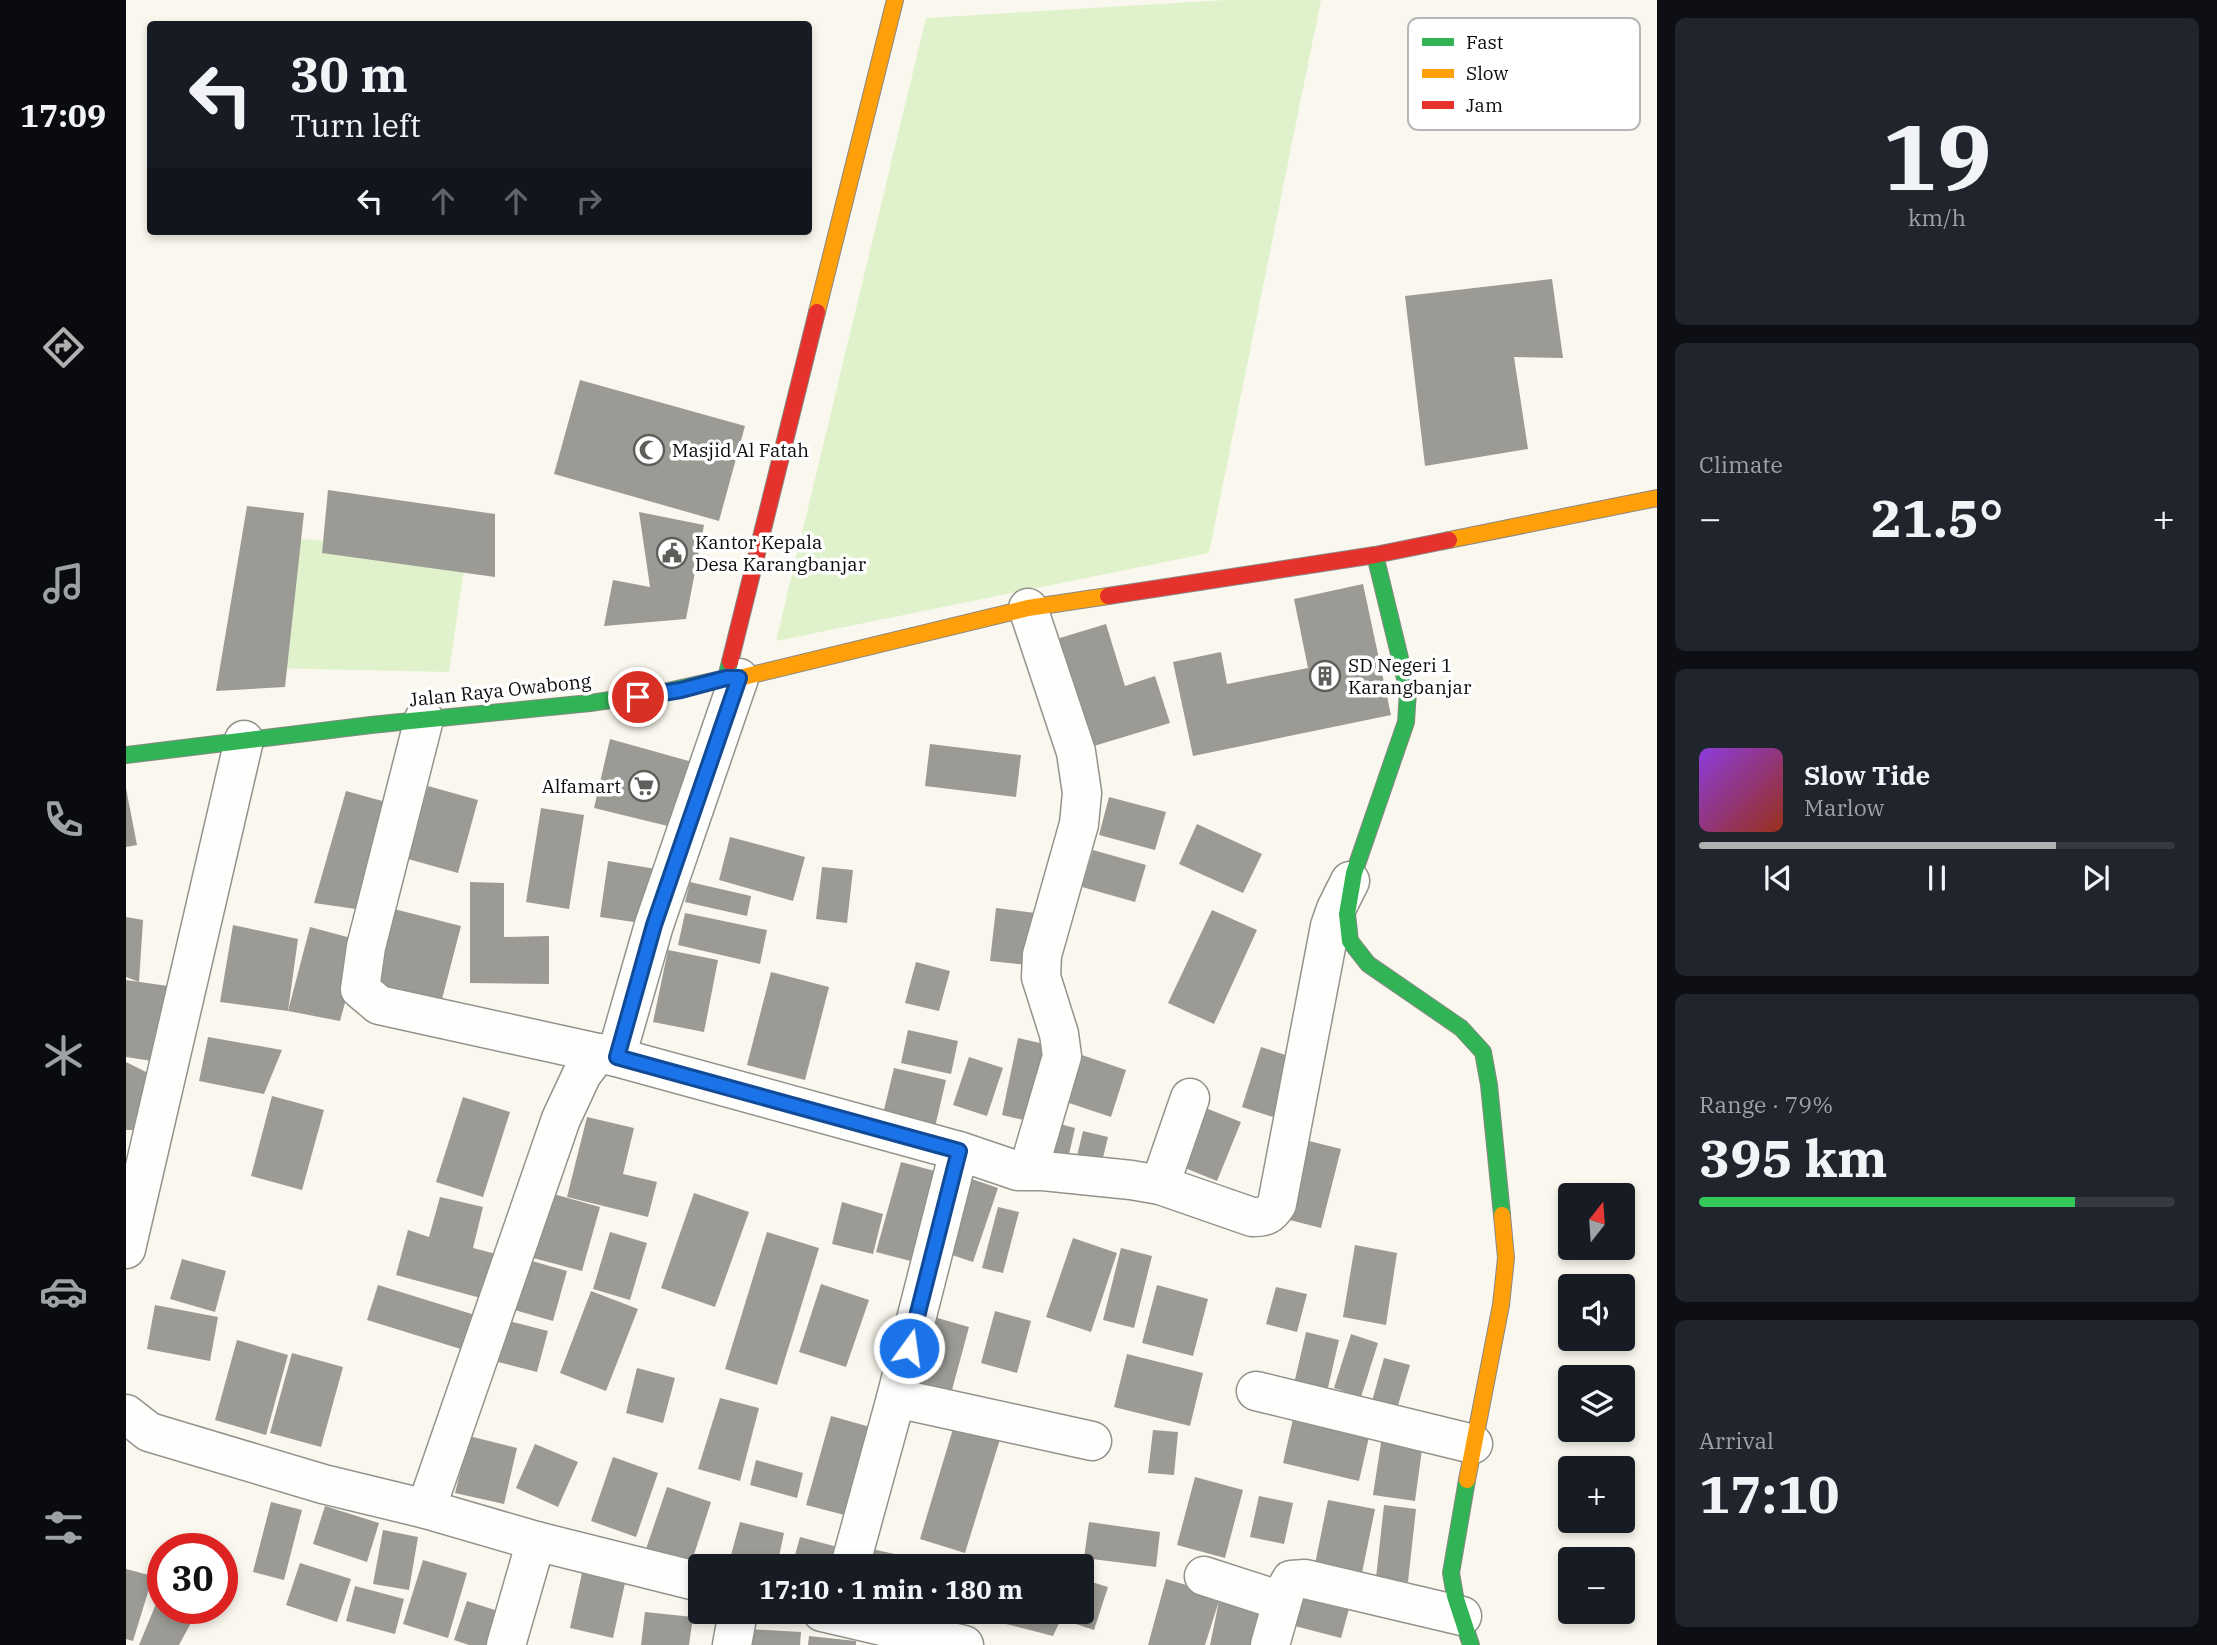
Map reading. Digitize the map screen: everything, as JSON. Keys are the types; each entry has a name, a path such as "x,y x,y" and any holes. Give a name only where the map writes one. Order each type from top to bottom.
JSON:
{"street":[{"path":"426,1509 561,1119 582,1074 608,1055 654,925 732,678 895,0"},
{"name":"Jalan Raya Owabong","path":"126,755 681,690 1028,608 1375,555 1657,498"},
{"path":"424,719 366,947 360,989 379,1005 608,1055 959,1151 1018,1171 1131,1180 1160,1185 1252,1217 1263,1217 1271,1214 1277,1204 1330,926 1335,909 1354,873 1406,722 1408,691 1375,555"},
{"path":"1027,1170 1062,1056 1059,1034 1040,969 1044,942 1079,824 1082,793 1076,752 1028,608"},
{"path":"126,1249 244,740"},
{"path":"1354,873 1347,914 1350,941 1368,964 1461,1028 1483,1052 1489,1085 1506,1258 1501,1305 1451,1573 1466,1631"},
{"path":"1160,1185 1190,1098"},
{"path":"853,1554 959,1151"},
{"path":"1256,1391 1473,1444"},
{"path":"896,1398 1092,1441"},
{"path":"126,1414 149,1432 323,1485 426,1509 536,1541 688,1579"},
{"path":"506,1645 536,1541"},
{"path":"1204,1576 1272,1598 1281,1606"},
{"path":"1270,1645 1286,1589 1291,1580 1305,1578 1466,1631"},
{"path":"732,1645 736,1624"},
{"path":"877,1624 964,1645"}],"green space":[{"path":"1226,0 1321,0 1209,553 776,641 926,18"},
{"path":"283,537 466,555 449,672 264,668"}],"building":[{"path":"1552,279 1563,358 1514,357 1528,449 1425,466 1405,296"},
{"name":"Masjid Al Fatah","path":"580,380 745,426 719,521 554,474"},
{"path":"328,490 495,514 495,577 322,553"},
{"path":"247,506 304,513 285,687 216,691"},
{"name":"Kantor Kepala Desa Karangbanjar","path":"639,512 704,525 686,619 604,626 613,580 650,587"},
{"name":"SD Negeri 1 Karangbanjar","path":"1363,584 1391,715 1193,756 1173,662 1221,652 1227,684 1308,668 1294,599"},
{"path":"1106,624 1125,686 1155,676 1170,723 1084,749 1050,641"},
{"name":"Alfamart","path":"610,739 696,763 676,828 594,808"},
{"path":"930,744 1021,755 1016,797 925,786"},
{"path":"428,786 478,800 458,873 408,859"},
{"path":"126,788 137,845 126,847"},
{"path":"346,791 397,805 370,911 314,903"},
{"path":"1109,797 1166,812 1155,850 1099,835"},
{"path":"541,808 584,815 569,909 526,902"},
{"path":"1197,824 1262,854 1243,893 1179,864"},
{"path":"730,837 805,857 793,901 719,880"},
{"path":"1093,850 1146,865 1135,902 1082,887"},
{"path":"608,861 662,870 654,925 600,917"},
{"path":"822,867 853,870 847,923 816,919"},
{"path":"470,882 504,883 504,937 549,936 549,984 470,983"},
{"path":"690,882 751,896 747,916 685,902"},
{"path":"996,908 1035,913 1028,965 990,961"},
{"path":"394,909 461,926 441,1003 373,986"},
{"path":"1212,910 1257,930 1214,1024 1168,1003"},
{"path":"685,913 767,930 760,964 678,945"},
{"path":"126,917 143,920 139,982 126,977"},
{"path":"233,925 298,939 288,1011 220,1002"},
{"path":"310,927 362,941 340,1021 288,1011"},
{"path":"668,950 718,960 704,1032 653,1022"},
{"path":"916,962 950,971 939,1011 905,1003"},
{"path":"771,972 829,987 805,1080 747,1065"},
{"path":"126,980 175,987 165,1063 126,1057"},
{"path":"908,1030 958,1041 951,1074 901,1063"},
{"path":"208,1037 282,1050 264,1094 199,1081"},
{"path":"1018,1038 1053,1046 1036,1123 1002,1115"},
{"path":"1261,1047 1298,1059 1279,1119 1242,1107"},
{"path":"1073,1052 1126,1070 1111,1117 1057,1099"},
{"path":"969,1057 1003,1068 987,1116 953,1105"},
{"path":"126,1062 146,1072 140,1130 126,1130"},
{"path":"894,1068 946,1080 935,1127 883,1114"},
{"path":"272,1096 324,1110 302,1190 251,1176"},
{"path":"463,1097 510,1112 483,1197 436,1182"},
{"path":"1198,1105 1241,1122 1217,1181 1175,1164"},
{"path":"587,1117 634,1128 623,1174 657,1182 648,1217 567,1197"},
{"path":"1052,1122 1075,1128 1068,1159 1044,1153"},
{"path":"1083,1131 1108,1137 1100,1170 1075,1164"},
{"path":"1301,1139 1341,1149 1321,1228 1282,1218"},
{"path":"901,1162 946,1174 922,1264 876,1252"},
{"path":"969,1178 998,1188 973,1262 943,1252"},
{"path":"539,1190 600,1207 582,1271 522,1255"},
{"path":"694,1193 749,1212 715,1307 661,1288"},
{"path":"440,1197 483,1207 473,1248 500,1255 488,1300 396,1275 408,1230 429,1237"},
{"path":"842,1202 883,1214 873,1254 832,1244"},
{"path":"998,1207 1019,1212 1003,1273 982,1268"},
{"path":"610,1232 647,1243 630,1300 593,1289"},
{"path":"767,1232 819,1248 777,1385 725,1369"},
{"path":"1073,1238 1117,1253 1091,1332 1046,1317"},
{"path":"1355,1245 1397,1253 1386,1325 1343,1317"},
{"path":"1121,1248 1152,1256 1134,1328 1103,1320"},
{"path":"182,1259 226,1271 215,1312 170,1299"},
{"path":"525,1259 567,1271 553,1321 511,1309"},
{"path":"821,1284 869,1300 846,1367 799,1352"},
{"path":"378,1285 475,1315 464,1350 367,1320"},
{"path":"1157,1285 1208,1299 1193,1356 1142,1343"},
{"path":"1276,1287 1307,1294 1297,1332 1266,1324"},
{"path":"591,1291 638,1309 606,1391 560,1373"},
{"path":"155,1305 218,1317 210,1361 147,1349"},
{"path":"995,1311 1031,1321 1017,1373 981,1363"},
{"path":"927,1315 969,1327 949,1401 907,1389"},
{"path":"509,1321 548,1331 537,1372 498,1362"},
{"path":"1306,1332 1339,1340 1327,1392 1294,1384"},
{"path":"1351,1334 1378,1343 1361,1397 1334,1388"},
{"path":"237,1340 288,1355 266,1435 215,1420"},
{"path":"292,1353 343,1367 321,1447 270,1433"},
{"path":"1127,1354 1203,1373 1190,1426 1114,1407"},
{"path":"1384,1358 1410,1365 1396,1412 1371,1405"},
{"path":"637,1368 675,1378 663,1423 626,1413"},
{"path":"720,1398 759,1408 740,1481 698,1469"},
{"path":"831,1416 881,1430 856,1518 806,1505"},
{"path":"1293,1419 1369,1437 1359,1481 1283,1463"},
{"path":"955,1422 1001,1436 965,1553 920,1539"},
{"path":"1153,1430 1178,1432 1174,1475 1148,1473"},
{"path":"469,1436 517,1448 504,1504 455,1493"},
{"path":"1382,1436 1423,1442 1415,1501 1373,1495"},
{"path":"535,1444 578,1462 558,1507 516,1488"},
{"path":"613,1457 658,1473 636,1537 591,1521"},
{"path":"756,1460 803,1473 797,1498 750,1485"},
{"path":"1195,1477 1243,1490 1225,1558 1177,1545"},
{"path":"667,1487 711,1502 694,1554 688,1554 688,1566 645,1552"},
{"path":"1259,1496 1293,1503 1284,1544 1250,1537"},
{"path":"1328,1500 1375,1509 1362,1573 1315,1564"},
{"path":"271,1502 302,1510 284,1580 253,1572"},
{"path":"1384,1505 1416,1509 1408,1582 1376,1578"},
{"path":"325,1506 379,1523 367,1562 313,1544"},
{"path":"740,1522 784,1533 780,1554 731,1554"},
{"path":"1089,1522 1160,1532 1156,1567 1094,1559 1094,1554 1085,1554"},
{"path":"383,1530 418,1537 409,1590 373,1584"},
{"path":"800,1537 845,1549 844,1554 795,1554"},
{"path":"872,1549 895,1554 871,1554"},
{"path":"423,1560 467,1573 448,1638 403,1624"},
{"path":"300,1563 351,1579 337,1622 286,1605"},
{"path":"126,1569 147,1574 147,1596 133,1641 126,1639"},
{"path":"582,1573 625,1583 613,1638 570,1628"},
{"path":"1166,1579 1260,1604 1251,1645 1210,1645 1219,1601 1205,1645 1148,1645"},
{"path":"1094,1583 1108,1587 1094,1630 1076,1624 1094,1624"},
{"path":"1302,1585 1352,1598 1341,1638 1291,1625"},
{"path":"355,1586 404,1599 395,1634 346,1621"},
{"path":"467,1601 504,1613 494,1645 469,1645 454,1640"},
{"path":"645,1612 688,1616 688,1624 692,1624 689,1645 641,1645"},
{"path":"148,1624 190,1624 179,1645 139,1645"},
{"path":"1006,1624 1059,1624 1053,1636"},
{"path":"748,1629 801,1632 800,1645 747,1645"},
{"path":"809,1636 856,1641 856,1645 808,1645"}],"traffic: fast":[{"path":"1375,555 1408,691 1406,722 1354,873 1347,914 1350,941 1368,964 1461,1028 1483,1052 1489,1085 1502,1215"},
{"path":"126,755 659,693 726,678 730,662"},
{"path":"1467,1480 1451,1573 1455,1596 1471,1645"}],"traffic: slow":[{"path":"817,312 895,0"},
{"path":"1449,540 1657,498"},
{"path":"726,678 739,678 1028,608 1108,596"},
{"path":"1467,1480 1501,1305 1506,1258 1502,1215"}],"traffic: jam":[{"path":"730,662 817,312"},
{"path":"1108,596 1375,555 1449,540"}],"place":[{"name":"Masjid Al Fatah","path":"649,450"},
{"name":"Kantor Kepala Desa Karangbanjar","path":"672,553"},
{"name":"SD Negeri 1 Karangbanjar","path":"1325,676"},
{"name":"Alfamart","path":"644,786"}],"route":[{"path":"638,697 681,690 726,678 739,678 654,925 617,1057 959,1151 909,1348"}]}
